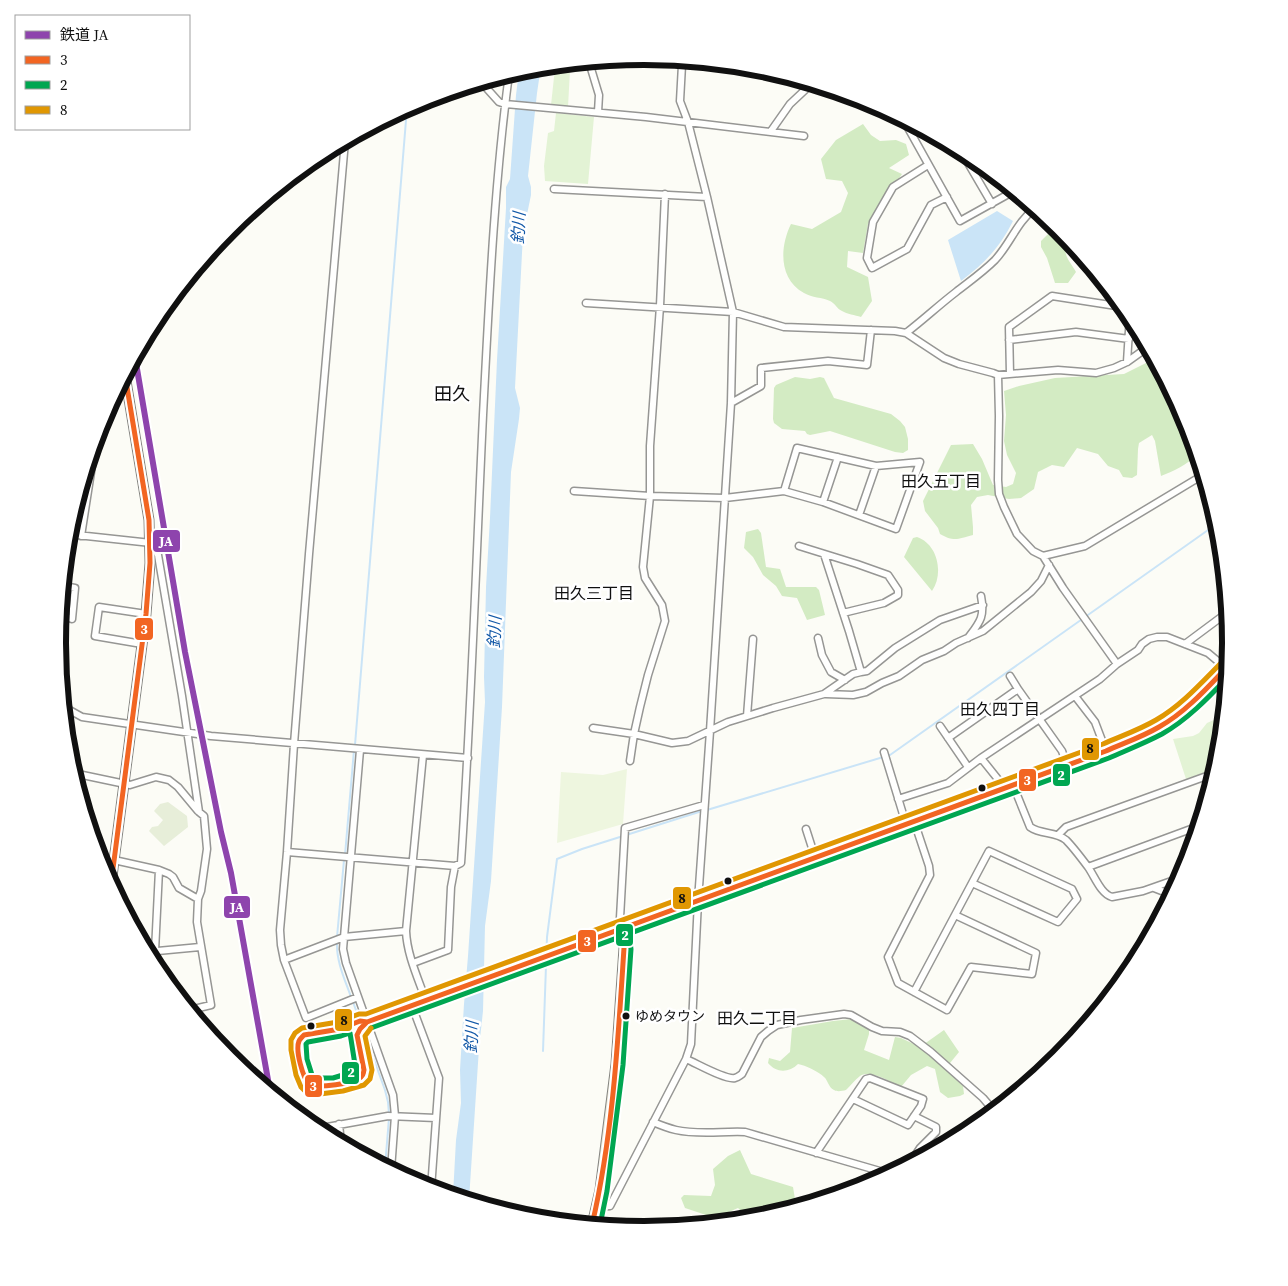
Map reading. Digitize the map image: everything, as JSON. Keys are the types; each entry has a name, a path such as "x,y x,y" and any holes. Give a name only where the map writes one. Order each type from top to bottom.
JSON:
{"main road":[{"path":"111,866 114,860 132,724 150,571 149,520 127,386"},
{"path":"594,1219 597,1207 616,1064 624,948 621,929 1067,765 1140,736 1171,719 1221,674"}],"street":[{"path":"597,1207 610,1206 686,1059 691,1044 698,901 731,403 733,312 707,197 688,122 680,101 682,66"},
{"path":"591,68 599,95 598,112"},
{"path":"287,852 455,866 461,863 468,758 487,330 497,190 509,81"},
{"path":"486,87 499,102 507,104 598,112 804,136"},
{"path":"771,131 790,104 806,89"},
{"path":"909,130 960,221 1008,194"},
{"path":"344,149 280,930 284,960 306,1018 358,997"},
{"path":"928,165 893,187 873,222 866,258 872,268 907,250 931,206 947,197"},
{"path":"970,165 992,204"},
{"path":"554,188 707,197"},
{"path":"630,761 634,734 648,675 665,621 662,605 645,578 643,567 650,496 650,446 660,306 665,194"},
{"path":"906,333 980,274 1004,249 1030,213"},
{"path":"1010,374 1008,327 1052,296 1113,305"},
{"path":"586,303 660,306 733,312 784,327 895,331 906,333 944,358 998,375 1058,370 1096,373 1127,362 1143,351"},
{"path":"1127,362 1129,329"},
{"path":"731,403 762,386 761,368 828,361 867,365 871,330"},
{"path":"1009,340 1076,332 1129,339"},
{"path":"998,375 999,494 1017,534 1033,550 1043,556 1063,588 1117,664"},
{"path":"574,491 725,498 784,491 823,502 896,529 920,462 876,466 797,448 784,491"},
{"path":"823,502 838,457"},
{"path":"859,515 876,466"},
{"path":"1043,556 1084,546 1198,478"},
{"path":"81,536 89,482"},
{"path":"76,535 150,543 158,555 199,812"},
{"path":"799,546 888,575 898,590 898,595 884,603 843,613"},
{"path":"824,554 861,672"},
{"path":"593,728 634,734 672,743 688,741 728,722 773,708 824,694 853,695 866,692 899,676 922,660 983,631 1031,592 1041,581 1049,565"},
{"path":"67,617 72,619 76,588 69,587"},
{"path":"968,639 983,615 981,596"},
{"path":"824,694 853,674 867,671 895,648 940,620 983,606"},
{"path":"142,644 95,636 99,607 146,614"},
{"path":"1185,644 1221,617"},
{"path":"898,799 948,783 981,758 1100,679 1117,664 1138,650 1149,639 1167,637 1208,653 1221,662"},
{"path":"818,638 822,655 831,672 845,680"},
{"path":"747,716 753,639"},
{"path":"1010,676 1062,751 1067,765"},
{"path":"948,738 1018,689"},
{"path":"1075,696 1096,722 1106,750"},
{"path":"70,710 82,717 211,736 468,758"},
{"path":"940,726 968,767"},
{"path":"360,750 343,949 346,963 393,1095 395,1116 392,1163"},
{"path":"884,752 898,799 929,866 930,875 888,957 898,983 947,1010 971,967 1032,974 1036,953 955,915"},
{"path":"422,754 406,942 426,1000"},
{"path":"981,758 1009,786 1030,827 1040,832 1058,835 1066,840 1088,866 1102,889 1109,896 1112,897 1154,888 1170,882"},
{"path":"82,775 130,785 156,778 169,780 178,787 204,816 207,849 201,891 198,898 197,922 211,1005 196,1009"},
{"path":"1058,835 1066,827 1206,776"},
{"path":"367,1022 621,929 625,828 704,805"},
{"path":"806,829 815,857"},
{"path":"1088,866 1191,829"},
{"path":"914,992 989,851 1072,889 1077,899 1058,922 972,883"},
{"path":"114,860 169,874 174,877 179,888 198,898"},
{"path":"413,963 448,950 455,866"},
{"path":"159,870 156,951 200,948"},
{"path":"1154,888 1165,892"},
{"path":"284,960 344,937 406,931"},
{"path":"412,1006 439,1078 432,1180"},
{"path":"686,1059 723,1076 737,1078 742,1074 761,1037 777,1025 844,1014 851,1015 882,1031 900,1032 910,1036 931,1052 990,1106"},
{"path":"816,1153 866,1079 870,1078 923,1099 921,1106 908,1125 853,1099"},
{"path":"327,1127 388,1116 436,1118"},
{"path":"914,1116 936,1127 936,1132 917,1152"},
{"path":"653,1122 675,1130 700,1133 745,1132 879,1171"},
{"path":"339,1124 340,1135"}],"green space":[{"path":"570,70 568,107 551,105 555,72"},
{"path":"556,113 594,117 588,184 545,181 544,166 548,133 554,131"},
{"path":"863,124 871,135 880,141 896,140 906,144 909,155 889,168 902,174 868,224 863,253 848,251 847,267 868,277 872,301 861,317 844,312 830,301 807,295 796,287 789,279 786,271 783,252 791,224 812,229 841,212 848,193 842,181 826,179 821,159 836,140"},
{"path":"1050,232 1065,247 1069,260 1076,272 1068,283 1055,283 1047,258 1041,247 1041,241"},
{"path":"1149,362 1178,422 1192,459 1189,461 1161,476 1155,441 1152,435 1139,443 1137,475 1132,478 1123,477 1119,470 1108,466 1098,454 1077,448 1064,467 1052,465 1038,472 1034,489 1021,498 1009,499 988,495 977,497 971,505 973,535 956,539 940,534 938,528 925,511 923,501 951,445 973,444 982,459 993,485 1006,487 1013,484 1016,473 1007,455 1004,441 1006,415 1004,391 1055,378 1124,374"},
{"path":"795,377 824,378 834,398 891,414 905,427 908,450 903,453 895,452 830,431 810,435 805,431 782,429 774,423 773,419 774,388 776,385"},
{"path":"758,529 761,533 766,567 780,569 786,587 816,587 819,590 825,615 807,620 797,598 782,596 776,586 763,575 753,557 744,548 746,532"},
{"path":"917,537 930,546 937,560 938,576 932,591 904,557 913,538"},
{"path":"1216,719 1207,772 1186,779 1173,739 1193,736 1199,733 1207,723"},
{"path":"627,769 623,824 557,843 561,772 603,775"},
{"path":"168,802 187,816 188,827 164,846 149,831 152,827 158,826 163,820 154,811 160,804"},
{"path":"852,1019 869,1030 864,1050 889,1060 895,1037 920,1047 944,1030 959,1052 946,1068 963,1086 964,1094 948,1098 940,1092 935,1069 927,1066 911,1075 901,1087 875,1075 864,1074 846,1090 835,1091 822,1075 804,1066 798,1064 791,1069 783,1071 775,1069 768,1063 769,1058 780,1061 790,1052 792,1028"},
{"path":"740,1150 751,1174 793,1187 795,1201 742,1212 738,1208 720,1216 711,1217 685,1208 681,1198 684,1195 711,1196 715,1185 713,1169 728,1156"}],"water":[{"name":"釣川","path":"540,75 528,176 531,195 523,234 515,388 520,408 511,472 502,707 491,881 485,926 483,1011 469,1193 453,1188 456,1140 461,1103 460,1070 485,702 486,587 506,187 510,179 518,79"},
{"path":"997,211 1013,221 1003,239 991,254 961,281 948,240"}],"pier":[{"path":"487,968 486,989 462,998 464,976"}],"waterway":[{"path":"355,745 406,117"},
{"path":"707,810 890,755 1211,528"},
{"path":"345,855 354,750"},
{"path":"543,1051 547,937 557,859 582,849 702,811"},
{"path":"337,937 344,860"},
{"path":"337,942 339,963 351,997"},
{"path":"353,1002 385,1090 389,1114"},
{"path":"386,1160 389,1118"}],"rail line":[{"name":"JA","path":"137,366 185,652 231,873 268,1083"}],"transit line":[{"name":"3","path":"113,870 146,614 150,563 149,520 127,386"},
{"name":"8","path":"371,1028 365,1036 372,1070 370,1079 364,1085 343,1091 320,1094 306,1092 301,1087 296,1075 291,1040 295,1033 302,1028 338,1022 359,1014 366,1014 1103,744 1143,727 1165,714 1191,693 1221,663"},
{"name":"3","path":"367,1022 1106,751 1146,734 1169,721 1196,699 1221,673"},
{"name":"2","path":"371,1028 1109,758 1162,734 1197,708 1221,684"},
{"name":"2","path":"601,1219 607,1191 623,1065 631,949 628,928"},
{"name":"3","path":"593,1219 605,1157 614,1087 624,948 621,929"},
{"name":"3","path":"360,1021 367,1022 357,1035 364,1070 363,1075 357,1079 336,1085 309,1085 302,1070 299,1057 298,1045 300,1039 304,1035 340,1029 360,1021"},
{"name":"2","path":"350,1033 356,1071 333,1078 313,1078 307,1059 306,1044 350,1033"}],"place":[{"name":"ゆめタウン","path":"626,1016"}],"district":[{"name":"田久","path":"452,394"},
{"name":"田久五丁目","path":"941,481"},
{"name":"田久三丁目","path":"594,593"},
{"name":"田久四丁目","path":"1000,709"},
{"name":"田久二丁目","path":"757,1018"}]}
